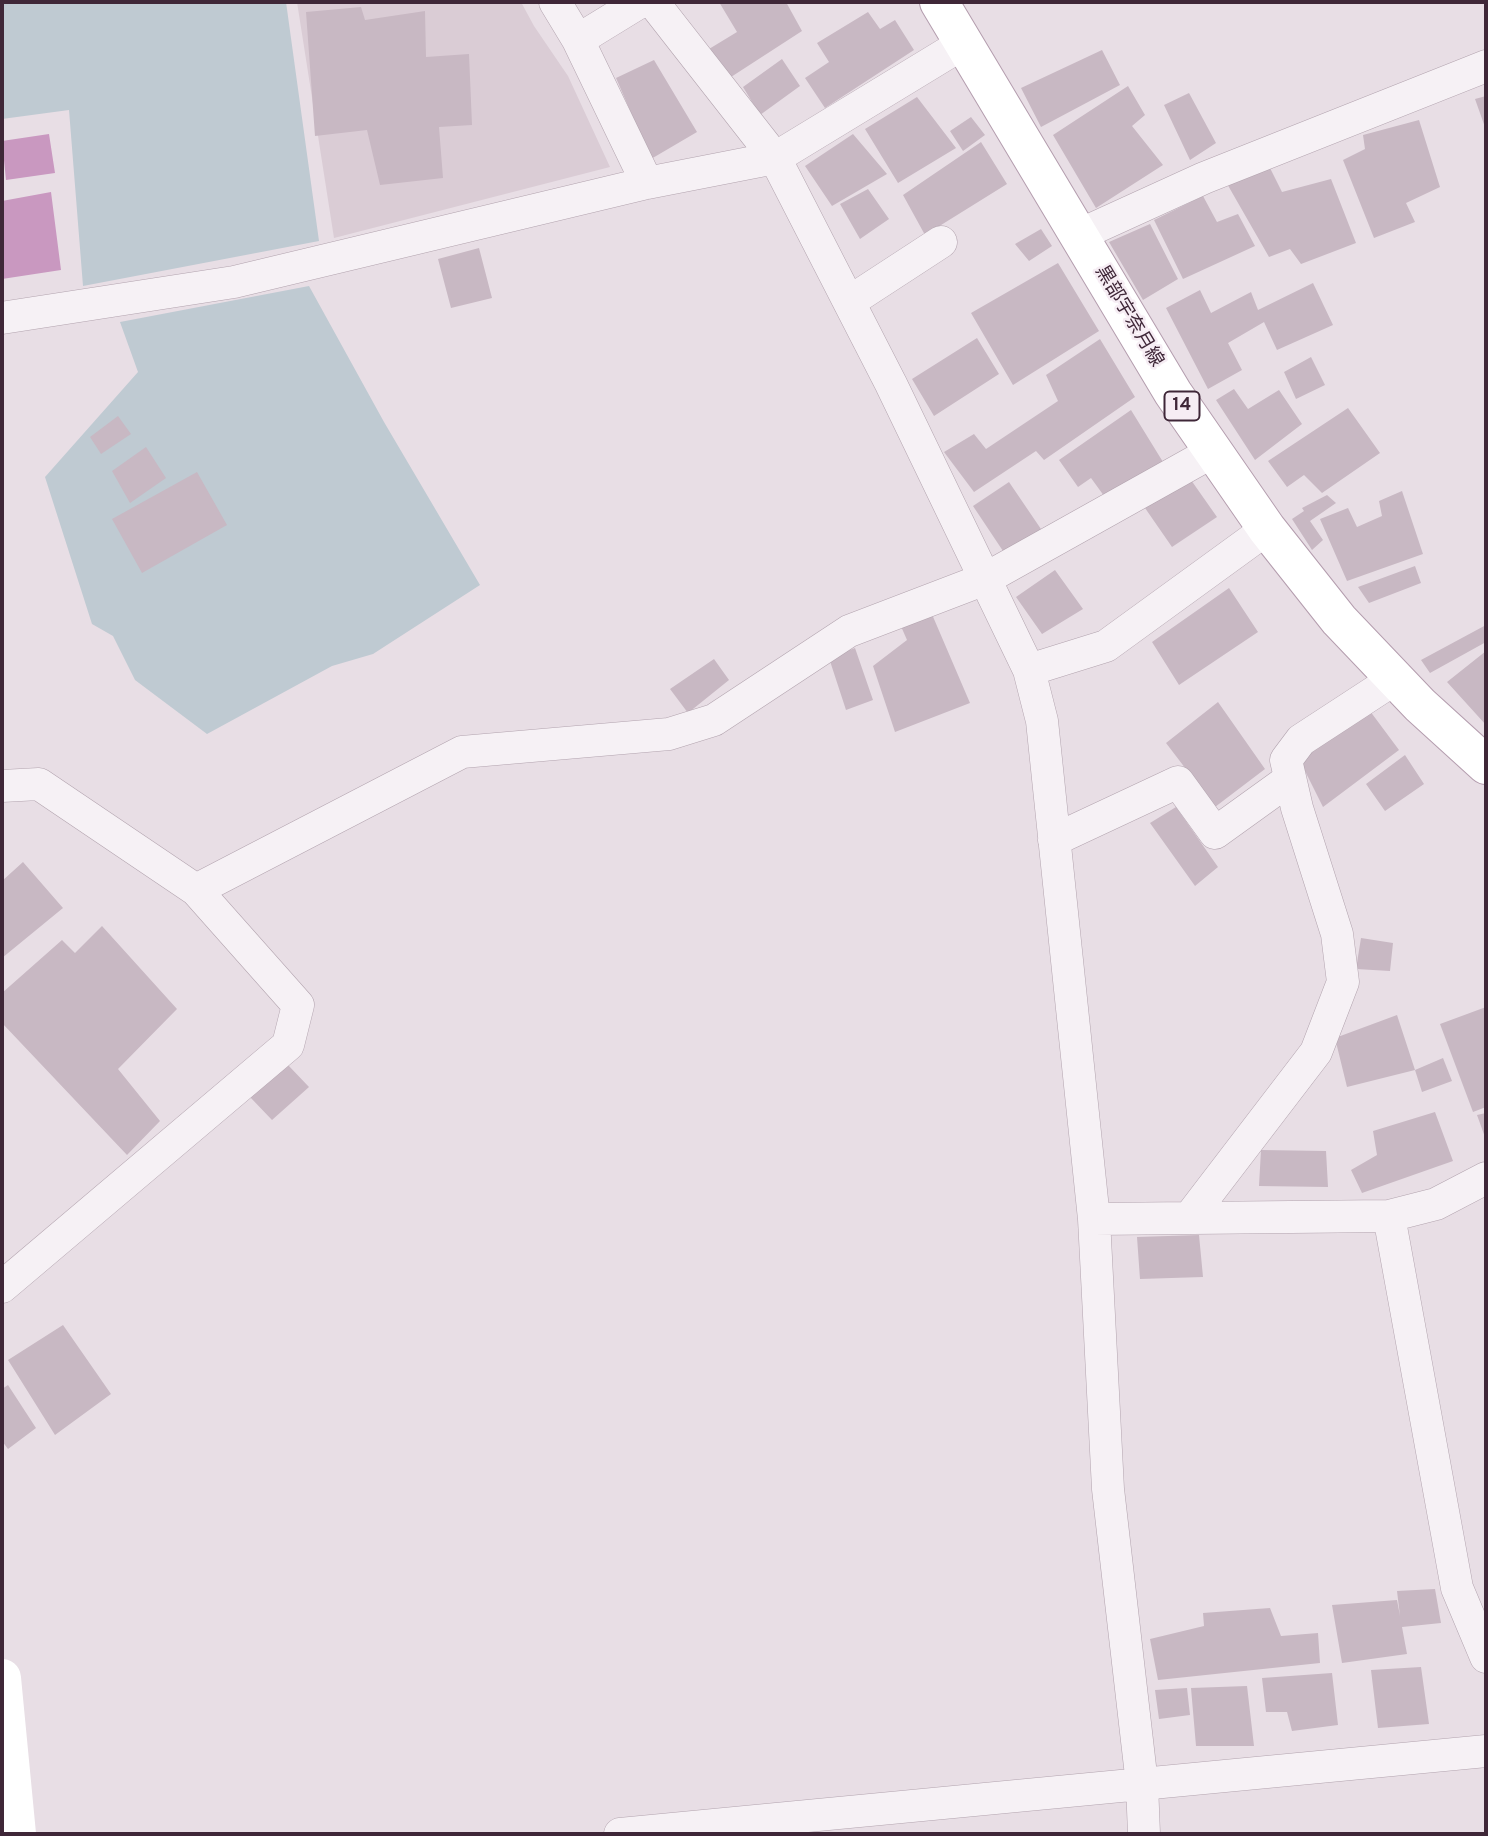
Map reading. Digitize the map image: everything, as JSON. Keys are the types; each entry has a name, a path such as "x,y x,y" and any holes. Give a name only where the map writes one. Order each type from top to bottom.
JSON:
{"main road":[{"name":"黒部宇奈月線","path":"939,2 1173,393 1267,529 1339,620 1420,705 1486,765"},
{"path":"2,1678 17,1834"}],"street":[{"path":"555,2 578,40 648,183"},
{"path":"578,40 639,2"},
{"path":"653,2 775,158 891,384 1029,670 1042,721 1094,1219 1108,1489 1142,1784 1144,1834"},
{"path":"2,318 234,282 648,183 775,158 964,43"},
{"path":"1079,234 1204,178 1486,66"},
{"path":"849,302 941,243"},
{"path":"196,890 462,752 669,734 714,720 849,631 985,579 1213,452"},
{"path":"1029,670 1106,646 1267,529"},
{"path":"1189,1218 1316,1052 1343,982 1337,934 1286,760 1301,740 1396,678"},
{"path":"1055,840 1178,782 1215,833 1290,779"},
{"path":"2,786 39,784 196,890 298,1005 288,1045 2,1287"},
{"path":"1094,1219 1389,1216 1436,1204 1486,1178"},
{"path":"1389,1216 1457,1588 1486,1657"},
{"path":"620,1834 1486,1751"}],"shaded area":[{"path":"2,2 286,2 319,241 83,286 69,110 2,119"},
{"path":"297,2 521,2 568,76 610,167 334,238"},
{"path":"49,134 55,173 6,180 2,141"},
{"path":"51,192 61,270 2,279 2,201"},
{"path":"309,286 384,422 480,585 373,654 332,666 207,734 135,680 113,636 92,624 45,477 138,372 120,322"}],"building":[{"path":"719,2 786,2 802,31 731,77 709,49 737,32"},
{"path":"361,7 365,20 425,11 426,57 469,54 472,125 439,127 443,178 380,185 367,130 315,136 306,12"},
{"path":"868,12 880,29 895,20 914,50 825,108 805,78 829,62 817,43"},
{"path":"1102,50 1120,85 1041,127 1021,88"},
{"path":"782,59 800,86 760,115 743,87"},
{"path":"654,60 697,132 651,159 616,78"},
{"path":"1128,86 1145,115 1132,126 1163,165 1096,208 1053,135"},
{"path":"1189,93 1216,143 1190,160 1164,105"},
{"path":"1486,96 1486,130 1475,99"},
{"path":"917,97 956,148 898,183 865,129"},
{"path":"971,117 985,135 963,151 950,131"},
{"path":"1419,120 1440,187 1406,203 1415,222 1374,238 1343,160 1365,149 1363,135"},
{"path":"853,134 887,174 832,206 805,166"},
{"path":"981,142 1007,184 925,235 903,195"},
{"path":"1268,164 1282,192 1331,179 1356,243 1301,264 1290,249 1269,257 1226,182"},
{"path":"868,189 889,219 860,239 840,204"},
{"path":"1203,196 1217,222 1238,214 1255,246 1183,279 1154,220"},
{"path":"1150,224 1178,279 1143,300 1109,242"},
{"path":"1041,229 1052,246 1029,261 1015,244"},
{"path":"479,248 492,298 451,308 438,259"},
{"path":"1058,263 1099,331 1013,385 971,313"},
{"path":"1313,283 1333,325 1277,350 1264,322 1228,343 1242,370 1208,389 1166,308 1200,290 1211,313 1251,292 1258,310"},
{"path":"977,338 999,374 934,416 912,379"},
{"path":"1100,339 1135,397 1044,460 1036,451 974,492 944,452 974,434 986,449 1058,401 1046,375"},
{"path":"1311,357 1325,385 1296,399 1284,372"},
{"path":"1234,389 1248,409 1279,390 1302,424 1255,460 1216,400"},
{"path":"1348,408 1380,453 1322,493 1304,475 1287,487 1268,461"},
{"path":"1131,410 1163,462 1107,500 1091,478 1078,487 1059,460"},
{"path":"118,416 131,434 101,454 90,437"},
{"path":"146,447 166,478 130,503 112,471"},
{"path":"197,472 227,525 142,573 112,519"},
{"path":"1191,480 1217,517 1172,547 1145,508"},
{"path":"1009,482 1043,532 1009,560 973,506"},
{"path":"1402,491 1423,554 1347,581 1320,519 1348,508 1357,527 1382,516 1379,501"},
{"path":"1327,495 1336,503 1310,521 1323,540 1312,550 1292,519 1304,511 1302,508"},
{"path":"1415,566 1421,583 1369,603 1358,587"},
{"path":"1055,570 1083,609 1042,634 1016,597"},
{"path":"1229,588 1258,632 1179,685 1152,642"},
{"path":"931,612 970,703 895,732 873,666 907,640 900,624"},
{"path":"1486,625 1486,642 1430,673 1421,660"},
{"path":"855,648 873,700 846,710 829,658"},
{"path":"1486,651 1486,725 1447,682"},
{"path":"714,659 729,680 688,713 670,689"},
{"path":"1218,702 1265,769 1215,807 1166,743"},
{"path":"1370,711 1399,750 1323,807 1299,759"},
{"path":"1405,755 1424,784 1385,811 1366,784"},
{"path":"1176,807 1218,867 1195,886 1150,823"},
{"path":"23,862 63,908 2,958 2,881"},
{"path":"102,926 177,1009 118,1069 160,1121 127,1155 2,1023 2,993 62,940 75,953"},
{"path":"1361,938 1393,943 1390,971 1356,969"},
{"path":"1486,1007 1486,1107 1473,1112 1440,1024"},
{"path":"1397,1015 1415,1070 1347,1087 1335,1038"},
{"path":"1443,1058 1452,1081 1422,1092 1415,1070"},
{"path":"288,1065 309,1087 272,1120 250,1097"},
{"path":"1435,1112 1453,1161 1362,1193 1351,1170 1377,1155 1373,1131"},
{"path":"1486,1113 1486,1140 1477,1115"},
{"path":"1261,1150 1326,1151 1328,1187 1259,1186"},
{"path":"1199,1235 1203,1277 1140,1279 1137,1237"},
{"path":"63,1325 111,1394 55,1435 8,1360"},
{"path":"8,1385 36,1428 8,1449 2,1441 2,1389"},
{"path":"1435,1589 1441,1623 1402,1627 1407,1654 1342,1663 1332,1605 1397,1600 1400,1616 1397,1591"},
{"path":"1270,1608 1281,1636 1318,1633 1320,1663 1158,1680 1150,1639 1204,1626 1203,1613"},
{"path":"1421,1667 1429,1724 1378,1728 1371,1670"},
{"path":"1332,1673 1338,1725 1292,1731 1287,1712 1266,1712 1262,1678"},
{"path":"1247,1686 1254,1746 1196,1746 1191,1688"},
{"path":"1187,1688 1190,1715 1159,1719 1155,1690"}]}
